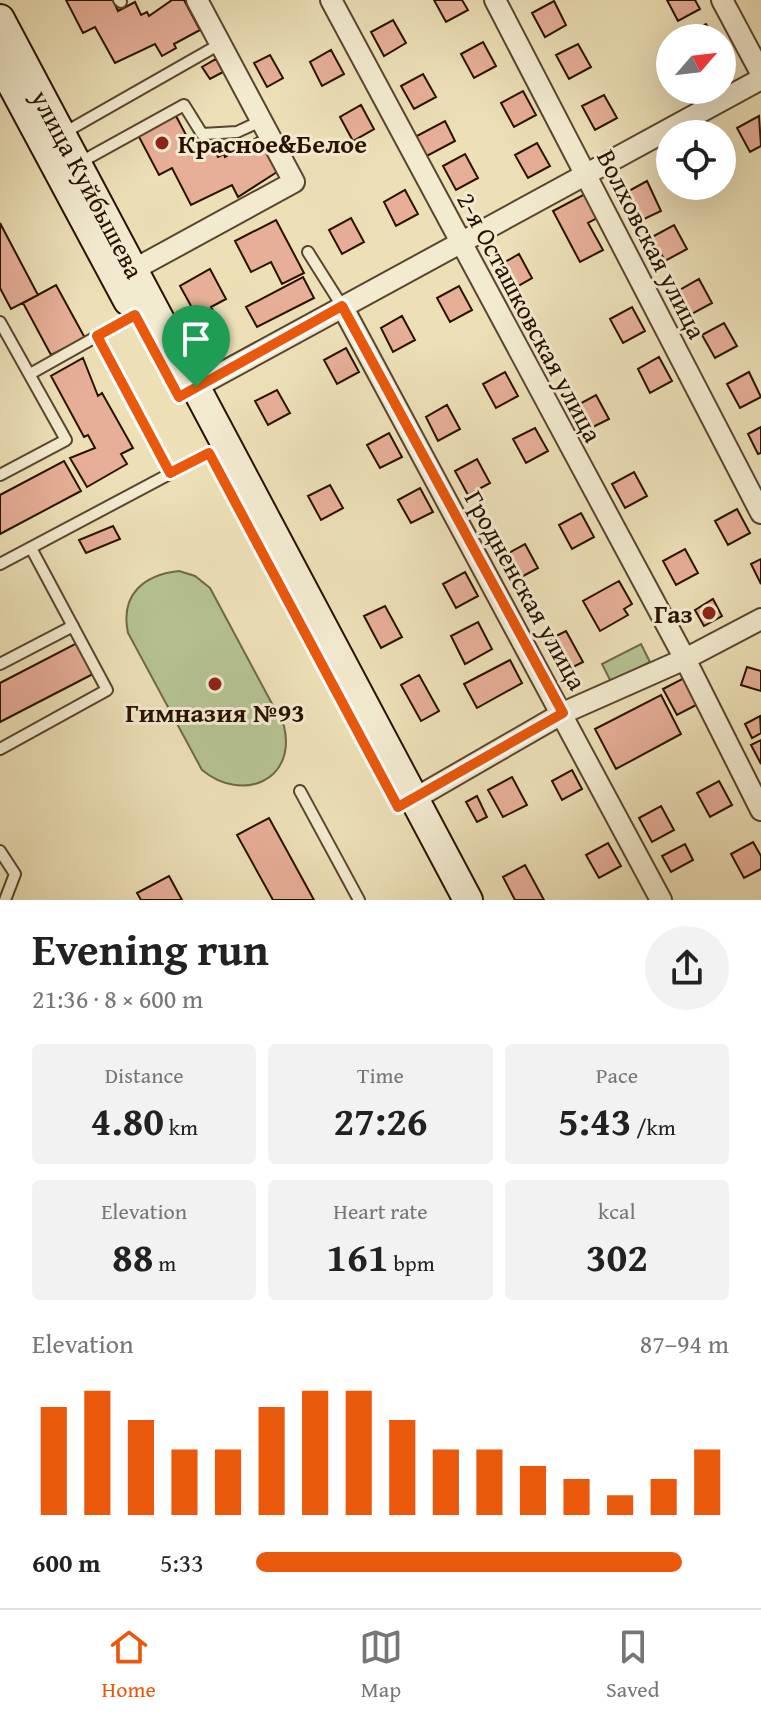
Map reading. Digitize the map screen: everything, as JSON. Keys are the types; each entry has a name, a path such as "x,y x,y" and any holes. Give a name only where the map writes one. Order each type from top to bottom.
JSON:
{"main road":[{"name":"улица Куйбышева","path":"0,19 133,270 187,392 209,453 406,803 468,900"},
{"name":"улица Куйбышева","path":"0,62 135,315 187,392 406,803 448,900"}],"street":[{"path":"133,270 294,182 197,0"},
{"name":"2-я Осташковская улица","path":"331,0 685,659 761,810"},
{"name":"Волховская улица","path":"495,0 588,174 761,513"},
{"path":"187,392 588,174 761,76 722,0"},
{"name":"Гродненская улица","path":"342,306 661,900"},
{"path":"406,803 563,713 685,659 761,619"}],"lane":[{"path":"62,134 220,44"},
{"path":"77,164 184,105 202,134 237,132 261,121"},
{"path":"308,252 342,306"},
{"path":"30,374 135,315"},
{"path":"0,475 66,440 2,329"},
{"path":"97,336 170,473"},
{"path":"0,564 209,453"},
{"path":"0,749 107,690 31,548"},
{"path":"0,664 73,626"},
{"path":"300,791 359,900"},
{"path":"0,851 15,874 5,900"}],"green space":[{"path":"179,571 195,576 210,588 284,726 286,745 282,761 274,773 263,781 234,785 202,770 128,633 128,608 137,589 155,577"},
{"path":"641,644 650,662 611,682 602,664"}],"building":[{"path":"66,0 113,0 118,11 135,2 141,15 147,12 149,16 172,0 184,0 200,30 174,44 176,48 162,56 155,44 115,63 95,27 83,33"},
{"path":"434,0 462,0 468,10 446,22"},
{"path":"667,0 695,0 700,9 678,21"},
{"path":"554,1 566,25 545,37 532,13"},
{"path":"393,20 406,43 384,56 371,32"},
{"path":"483,42 496,66 474,78 461,54"},
{"path":"578,44 591,67 569,79 556,55"},
{"path":"331,50 344,74 322,86 310,62"},
{"path":"270,55 283,78 267,87 254,63"},
{"path":"216,59 223,72 210,79 202,67"},
{"path":"423,74 436,97 414,109 401,86"},
{"path":"523,91 536,115 514,127 501,103"},
{"path":"604,95 617,118 595,130 582,106"},
{"path":"361,105 374,129 353,141 340,117"},
{"path":"176,116 195,152 211,144 218,157 224,154 225,157 258,137 277,172 238,197 232,185 191,205 172,168 159,175 138,135"},
{"path":"759,116 761,146 750,152 737,128"},
{"path":"445,121 455,141 425,157 415,137"},
{"path":"537,143 550,166 528,178 515,155"},
{"path":"465,154 478,178 456,190 443,166"},
{"path":"647,181 661,211 642,220 627,192"},
{"path":"405,190 418,214 396,226 384,202"},
{"path":"585,194 597,218 588,223 603,250 580,262 553,211"},
{"path":"351,218 364,242 342,254 329,230"},
{"path":"276,220 304,273 282,284 271,262 251,272 235,241"},
{"path":"0,223 38,295 11,309 0,288"},
{"path":"674,225 687,249 665,261 652,237"},
{"path":"519,254 532,278 511,290 498,266"},
{"path":"210,269 226,299 211,307 227,336 212,344 180,286"},
{"path":"303,277 314,298 257,327 246,307"},
{"path":"699,279 712,303 690,315 678,291"},
{"path":"56,285 85,338 51,355 23,303"},
{"path":"459,286 472,310 450,322 437,298"},
{"path":"632,307 645,331 623,343 610,319"},
{"path":"402,316 415,340 393,352 381,328"},
{"path":"724,323 737,346 715,358 702,335"},
{"path":"346,348 359,372 337,384 324,360"},
{"path":"659,357 672,381 650,393 638,369"},
{"path":"83,358 98,396 102,393 133,448 121,454 127,464 87,487 70,458 95,448 88,435 84,437 51,376"},
{"path":"505,372 518,396 496,408 483,384"},
{"path":"749,372 761,397 740,408 727,384"},
{"path":"277,390 290,413 268,425 255,401"},
{"path":"596,395 609,419 587,430 574,407"},
{"path":"447,405 460,429 438,441 426,417"},
{"path":"761,427 761,453 758,454 748,434"},
{"path":"535,428 548,451 526,463 513,439"},
{"path":"389,433 402,457 380,468 367,445"},
{"path":"477,459 490,483 468,495 455,471"},
{"path":"64,461 81,491 0,534 0,495"},
{"path":"634,472 647,496 625,508 612,484"},
{"path":"330,485 343,508 321,520 308,496"},
{"path":"420,488 433,512 411,523 398,500"},
{"path":"737,509 750,533 728,545 715,521"},
{"path":"581,513 594,537 572,549 559,525"},
{"path":"113,526 120,539 86,553 79,540"},
{"path":"525,544 538,568 516,580 503,556"},
{"path":"685,549 698,573 676,585 663,561"},
{"path":"761,559 761,584 751,564"},
{"path":"465,572 478,596 456,608 443,584"},
{"path":"619,581 632,604 624,609 628,615 600,631 583,601"},
{"name":"Газ","path":"713,599 722,616 704,626 695,610"},
{"path":"385,606 402,637 381,648 364,616"},
{"path":"478,622 492,649 465,664 451,636"},
{"path":"566,631 583,662 561,673 544,642"},
{"path":"77,643 93,674 0,722 0,683"},
{"path":"510,660 522,683 477,708 464,684"},
{"path":"747,667 761,671 761,691 741,685"},
{"path":"419,675 439,711 421,721 401,685"},
{"path":"686,677 700,703 677,715 663,689"},
{"path":"661,695 681,734 616,769 595,729"},
{"path":"760,716 761,733 752,738 745,724"},
{"path":"761,740 761,764 751,745"},
{"path":"572,770 582,789 562,800 552,781"},
{"path":"512,777 527,805 503,817 488,790"},
{"path":"719,781 732,805 710,817 697,793"},
{"path":"477,796 487,817 477,822 466,802"},
{"path":"661,806 674,830 652,842 639,818"},
{"path":"269,818 314,900 273,900 237,835"},
{"path":"753,842 761,856 761,869 744,878 731,854"},
{"path":"608,843 621,866 599,878 586,855"},
{"path":"685,844 693,860 671,872 662,856"},
{"path":"525,865 544,900 515,900 503,877"},
{"path":"169,876 182,900 141,900 137,893"}],"place":[{"name":"Красное&Белое","path":"162,143"},
{"name":"Газ","path":"709,613"},
{"name":"Гимназия №93","path":"215,684"}],"route":[{"path":"342,306 563,713 398,807 209,453 170,473 97,336 135,315 179,397 196,387 342,306"}]}
